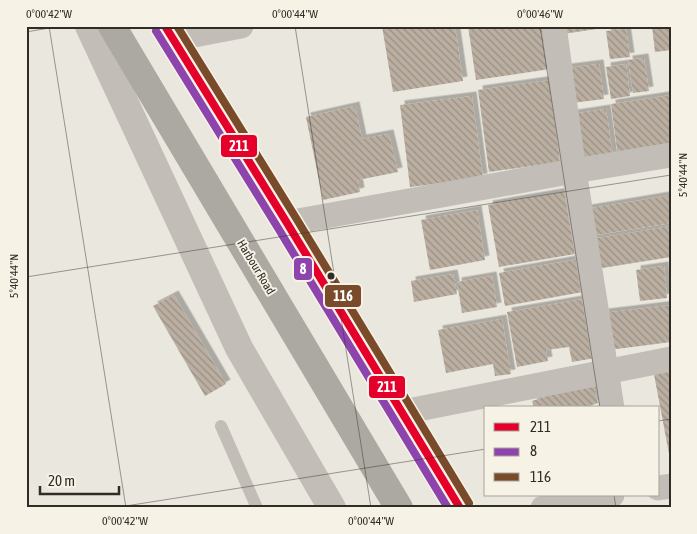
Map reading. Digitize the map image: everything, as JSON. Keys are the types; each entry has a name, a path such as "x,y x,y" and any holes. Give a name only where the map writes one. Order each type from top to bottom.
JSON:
{"highway":[{"name":"Harbour Road","path":"112,26 399,508"},
{"path":"169,33 403,412 460,508"}],"street":[{"path":"89,26 239,348 332,508"},
{"path":"169,33 241,26"},
{"path":"554,26 574,171 612,406"},
{"path":"287,223 671,155"},
{"path":"403,412 671,358"},
{"path":"543,508 607,496"}],"lane":[{"path":"221,426 257,508"}],"building":[{"path":"382,26 455,26 463,81 393,92"},
{"path":"468,26 543,26 550,69 476,80"},
{"path":"562,26 610,26 610,27 563,34"},
{"path":"652,26 671,26 671,50 655,52"},
{"path":"626,29 630,57 610,59 606,31"},
{"path":"644,58 649,91 633,93 628,60"},
{"path":"599,64 604,99 572,103 567,68"},
{"path":"626,64 630,96 611,99 606,67"},
{"path":"550,80 560,162 489,172 478,90"},
{"path":"671,95 671,150 618,157 611,104"},
{"path":"472,96 483,178 410,187 400,105"},
{"path":"355,106 362,139 389,134 398,172 358,180 360,192 323,200 306,117"},
{"path":"606,109 613,157 580,162 573,114"},
{"path":"564,192 575,254 499,267 488,205"},
{"path":"671,195 671,223 591,236 587,209"},
{"path":"477,210 485,260 430,270 421,220"},
{"path":"671,226 671,257 596,269 592,239"},
{"path":"578,259 583,292 505,306 499,273"},
{"path":"664,266 667,298 640,301 636,270"},
{"path":"453,274 457,294 414,302 411,281"},
{"path":"492,276 497,307 462,313 457,282"},
{"path":"174,295 226,384 205,396 153,306"},
{"path":"584,299 595,358 572,362 569,347 546,350 548,361 517,367 507,312"},
{"path":"671,305 671,342 609,350 604,313"},
{"path":"502,319 511,374 495,376 493,364 446,373 438,330"},
{"path":"671,366 671,459 670,459 653,369"},
{"path":"592,382 598,403 590,406 533,406 532,401"}],"transit line":[{"name":"211","path":"165,26 460,508"},
{"name":"116","path":"177,26 469,503"},
{"name":"8","path":"156,31 448,508"}]}
